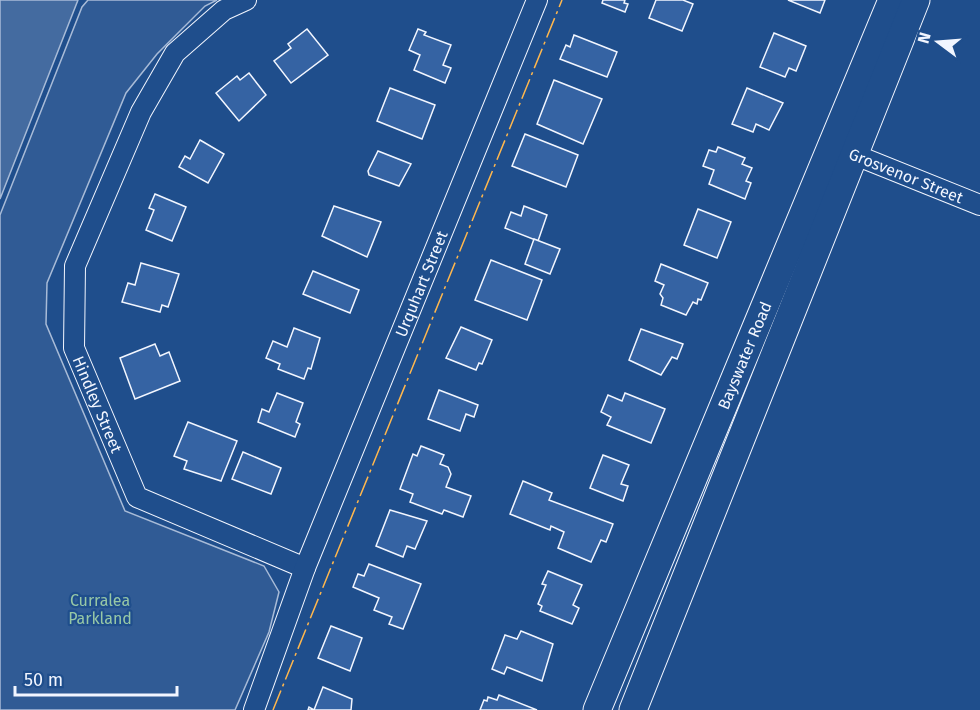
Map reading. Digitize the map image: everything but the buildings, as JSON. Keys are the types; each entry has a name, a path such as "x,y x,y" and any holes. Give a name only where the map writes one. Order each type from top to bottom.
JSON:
{"main road":[{"name":"Bayswater Road","path":"633,710 842,150 892,0"},
{"name":"Bayswater Road","path":"597,710 842,150 916,0"}],"street":[{"name":"Hindley Street","path":"246,0 224,10 175,53 141,112 75,266 74,348 137,497 305,568"},
{"name":"Urquhart Street","path":"305,568 537,0"},
{"name":"Grosvenor Street","path":"842,150 980,205"},
{"path":"254,710 305,568"}],"shaded area":[{"path":"0,0 78,0 0,199"},
{"name":"Curralea Parkland","path":"88,0 217,0 205,6 157,54 126,93 47,283 46,324 125,511 264,566 279,592 269,632 235,710 0,710 0,215 82,7"}],"power":[{"path":"273,710 562,0"}]}
